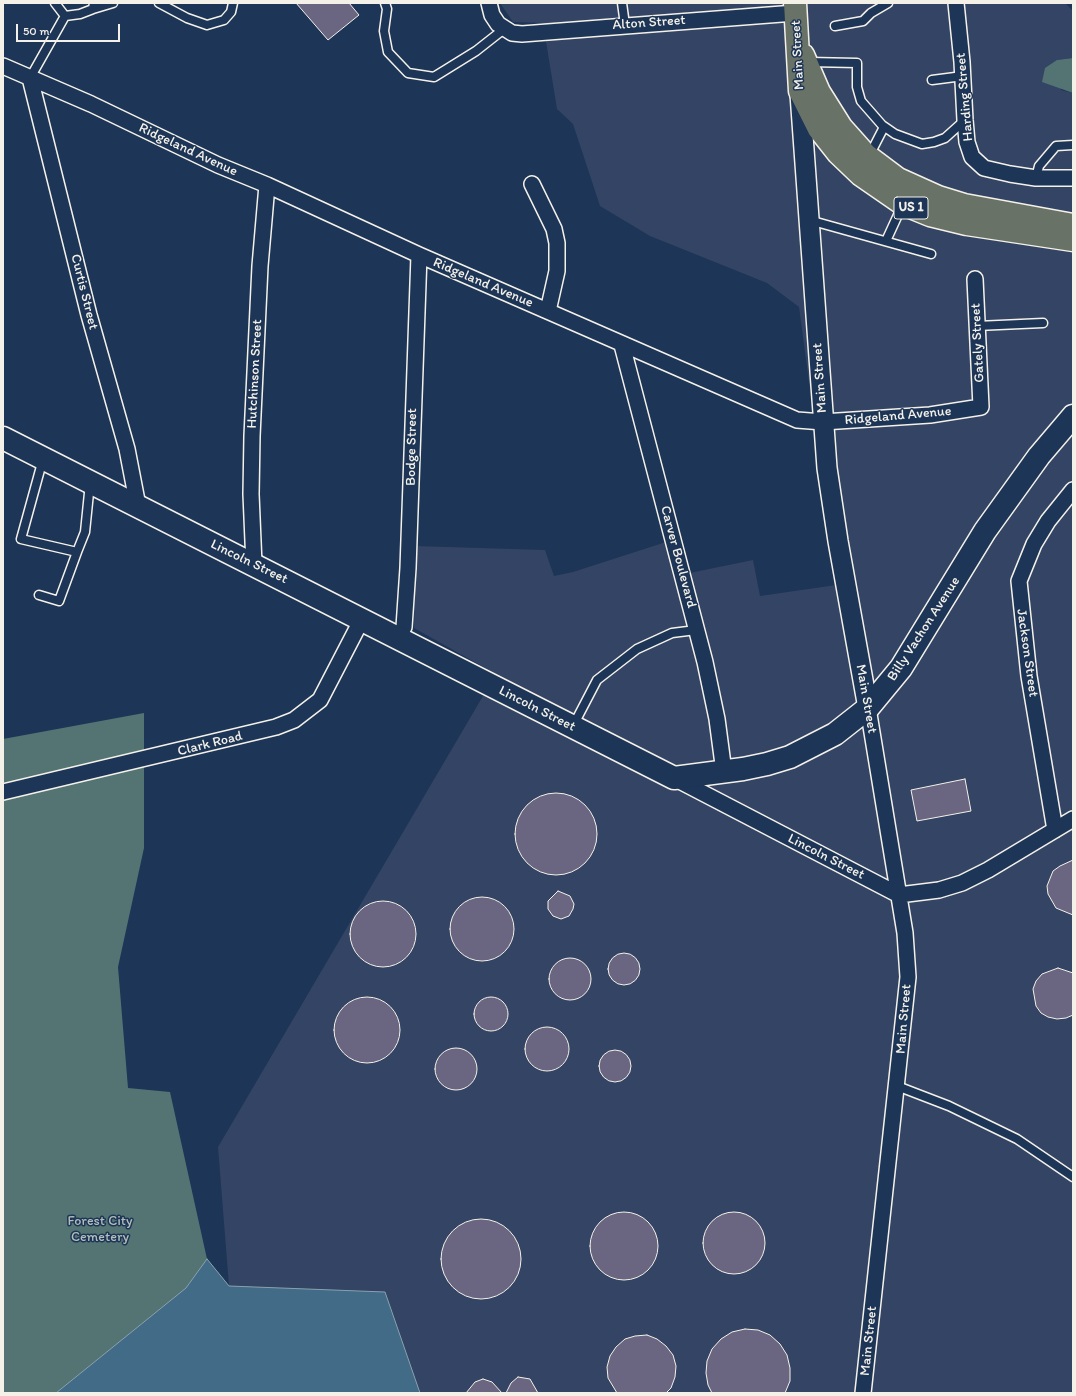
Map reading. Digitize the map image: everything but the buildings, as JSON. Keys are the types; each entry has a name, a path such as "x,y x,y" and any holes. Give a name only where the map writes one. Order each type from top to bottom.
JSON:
{"main road":[{"name":"US 1","path":"795,15 806,62 829,111 854,143 869,157 898,179 938,197 993,211 1073,225"},
{"name":"Main Street","path":"795,15 800,91"},
{"name":"US 1","path":"800,91 819,129 838,153 861,175 903,204 946,220 1073,240"},
{"name":"Billy Vachon Avenue","path":"674,778 724,772 767,764 790,757 835,734 868,708 901,668 985,531 1039,456 1073,416"},
{"name":"Lincoln Street","path":"3,438 674,778"}],"street":[{"path":"490,3 492,15 498,24 504,29"},
{"name":"Harding Street","path":"956,3 963,76 967,142 972,157 984,168 1036,178 1073,178"},
{"name":"Alton Street","path":"504,29 512,33 522,34 625,25 795,15"},
{"name":"Ridgeland Avenue","path":"3,66 90,104 218,165 266,185 419,255 622,345 797,420 823,422 930,415 981,407"},
{"name":"Curtis Street","path":"30,78 90,316 127,449 138,506"},
{"name":"Main Street","path":"800,91 823,422 832,505 899,895 905,933 908,977 863,1393"},
{"path":"532,184 554,229 557,244 557,271 548,311"},
{"name":"Hutchinson Street","path":"254,565 251,494 252,436 260,266 266,185"},
{"name":"Bodge Street","path":"398,638 404,627 408,568 419,255"},
{"name":"Gately Street","path":"975,279 981,407"},
{"name":"Carver Boulevard","path":"622,345 696,630 717,719 724,772"},
{"name":"Jackson Street","path":"1055,830 1029,676 1018,581 1034,544 1048,521 1073,490"},
{"name":"Clark Road","path":"3,792 261,731 294,720 320,700 362,619"},
{"name":"Lincoln Street","path":"674,778 899,895"},
{"path":"899,895 939,890 962,883 1073,819"}],"lane":[{"path":"54,3 65,16"},
{"path":"65,16 80,14 93,6 113,3"},
{"path":"159,3 187,18 207,25 224,20 231,12 233,3"},
{"path":"385,3 387,9 384,31 388,52 408,73 434,77 476,52 504,29"},
{"path":"622,3 625,25"},
{"path":"835,26 863,21 871,13 888,3"},
{"path":"30,78 65,16"},
{"path":"806,62 857,64 857,87 861,102 884,126 895,134 922,144 945,138 965,120"},
{"path":"932,80 963,76"},
{"path":"869,157 884,126"},
{"path":"1036,178 1039,166 1056,146 1073,145"},
{"path":"886,241 903,204"},
{"path":"809,220 931,254"},
{"path":"977,326 1043,323"},
{"path":"43,458 20,538 77,552"},
{"path":"38,595 59,601 85,532 90,482"},
{"path":"573,727 597,680 637,648 672,633 696,630"},
{"path":"897,1086 949,1106 1017,1139 1073,1176"}],"shaded area":[{"path":"500,3 1065,3 1073,11 1073,58 1057,60 1061,90 1073,93 1073,1393 420,1393 385,1292 229,1286 218,1147 483,696 505,679 414,628 415,546 545,550 554,576 573,572 666,542 675,576 753,560 760,596 836,585 799,307 767,283 650,236 600,206 573,124 557,109 543,23 513,22"},
{"path":"207,1259 229,1286 385,1292 420,1393 56,1393 186,1288"}],"green space":[{"path":"1073,58 1073,93 1042,82 1045,68 1057,60"},
{"name":"Forest City Cemetery","path":"144,713 144,848 118,967 128,1088 170,1092 207,1259 229,1286 385,1292 420,1393 3,1393 3,739"}]}
